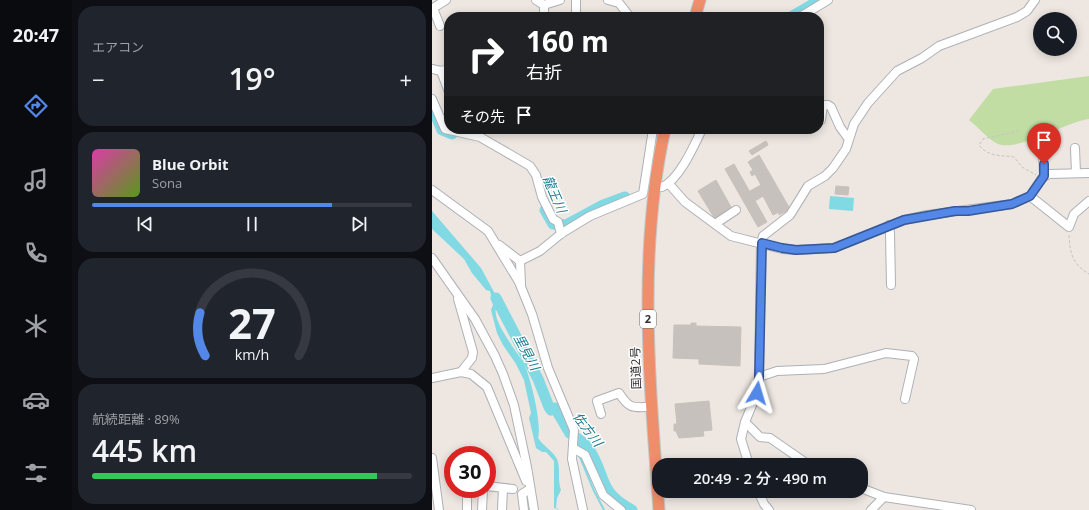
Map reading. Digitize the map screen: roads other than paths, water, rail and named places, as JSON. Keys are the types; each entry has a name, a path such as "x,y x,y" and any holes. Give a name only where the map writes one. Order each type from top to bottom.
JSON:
{"highway":[{"path":"696,12 700,0"},
{"name":"国道2号","path":"659,510 651,407 648,313 650,242 656,181 664,134"}],"street":[{"path":"440,26 433,8 446,0"},
{"path":"536,0 544,5 560,0"},
{"path":"576,0 576,12"},
{"path":"608,0 619,3 626,12"},
{"path":"808,12 828,0"},
{"path":"747,458 741,439 745,422 757,393 759,378 763,236 790,214 808,186 825,176 833,168 846,149 848,138 854,124 868,103 897,71 922,58 938,46 1018,17 1027,11 1035,0"},
{"path":"544,5 544,12"},
{"path":"432,69 444,70"},
{"path":"432,99 444,127"},
{"path":"824,105 828,105 848,138"},
{"path":"467,134 480,137 530,166 535,172 542,197 559,228"},
{"path":"520,261 540,251 559,228 643,194 652,134"},
{"path":"700,134 686,161 665,185 684,202 731,236 796,250 834,248 889,225 927,215 1012,204 1030,196 1043,177 1043,152"},
{"path":"1075,148 1076,173"},
{"path":"1043,177 1057,172 1089,173"},
{"path":"432,190 488,231 498,245 521,287 532,314 548,368 574,430 572,459 583,510"},
{"path":"1030,196 1068,228 1074,214 1089,202"},
{"path":"715,224 736,210"},
{"path":"889,225 891,285"},
{"path":"498,245 520,261"},
{"path":"432,258 484,334 503,374 514,405 534,510"},
{"path":"520,261 521,287"},
{"path":"457,295 473,352 472,358 461,372"},
{"path":"759,378 777,370 824,370 886,353 904,354 912,356 914,359 905,399"},
{"path":"432,378 461,372 471,374 487,387 530,489"},
{"path":"601,414 597,401 619,393 626,404 633,407 651,407"},
{"path":"745,422 760,437 770,438 800,458"},
{"path":"573,445 585,455 603,495 621,510"},
{"path":"432,458 439,510"},
{"path":"496,487 513,489"},
{"path":"502,510 503,488"},
{"path":"524,510 522,494 530,489"},
{"path":"868,491 884,497 971,510"},
{"path":"871,510 884,497"},
{"path":"482,510 483,498"},
{"path":"761,498 769,510"},
{"path":"467,510 468,499"}],"water":[{"path":"830,196 854,198 853,211 829,209"},
{"path":"432,211 481,268 500,303 496,308 496,315 499,324 522,360 530,381 537,413 539,431 538,438 557,459 561,490 557,498 556,508 560,510 554,508 554,461 546,452 542,452 536,448 529,418 531,413 524,380 497,333 491,310 493,305 490,291 486,290 472,273 464,259 432,229"}],"waterway":[{"name":"龍王川","path":"800,12 820,0"},
{"name":"龍王川","path":"433,109 442,130 444,131"},
{"name":"龍王川","path":"545,210 553,224 566,225 601,206 625,197"},
{"name":"佐方川","path":"496,298 538,379 549,407 551,410 555,408 558,410 568,429 588,448 598,466 607,489 621,503 632,510"},
{"path":"551,410 567,437"},
{"path":"580,457 594,491 604,510"}],"water label":[{"name":"里見川","path":"527,352"}]}
